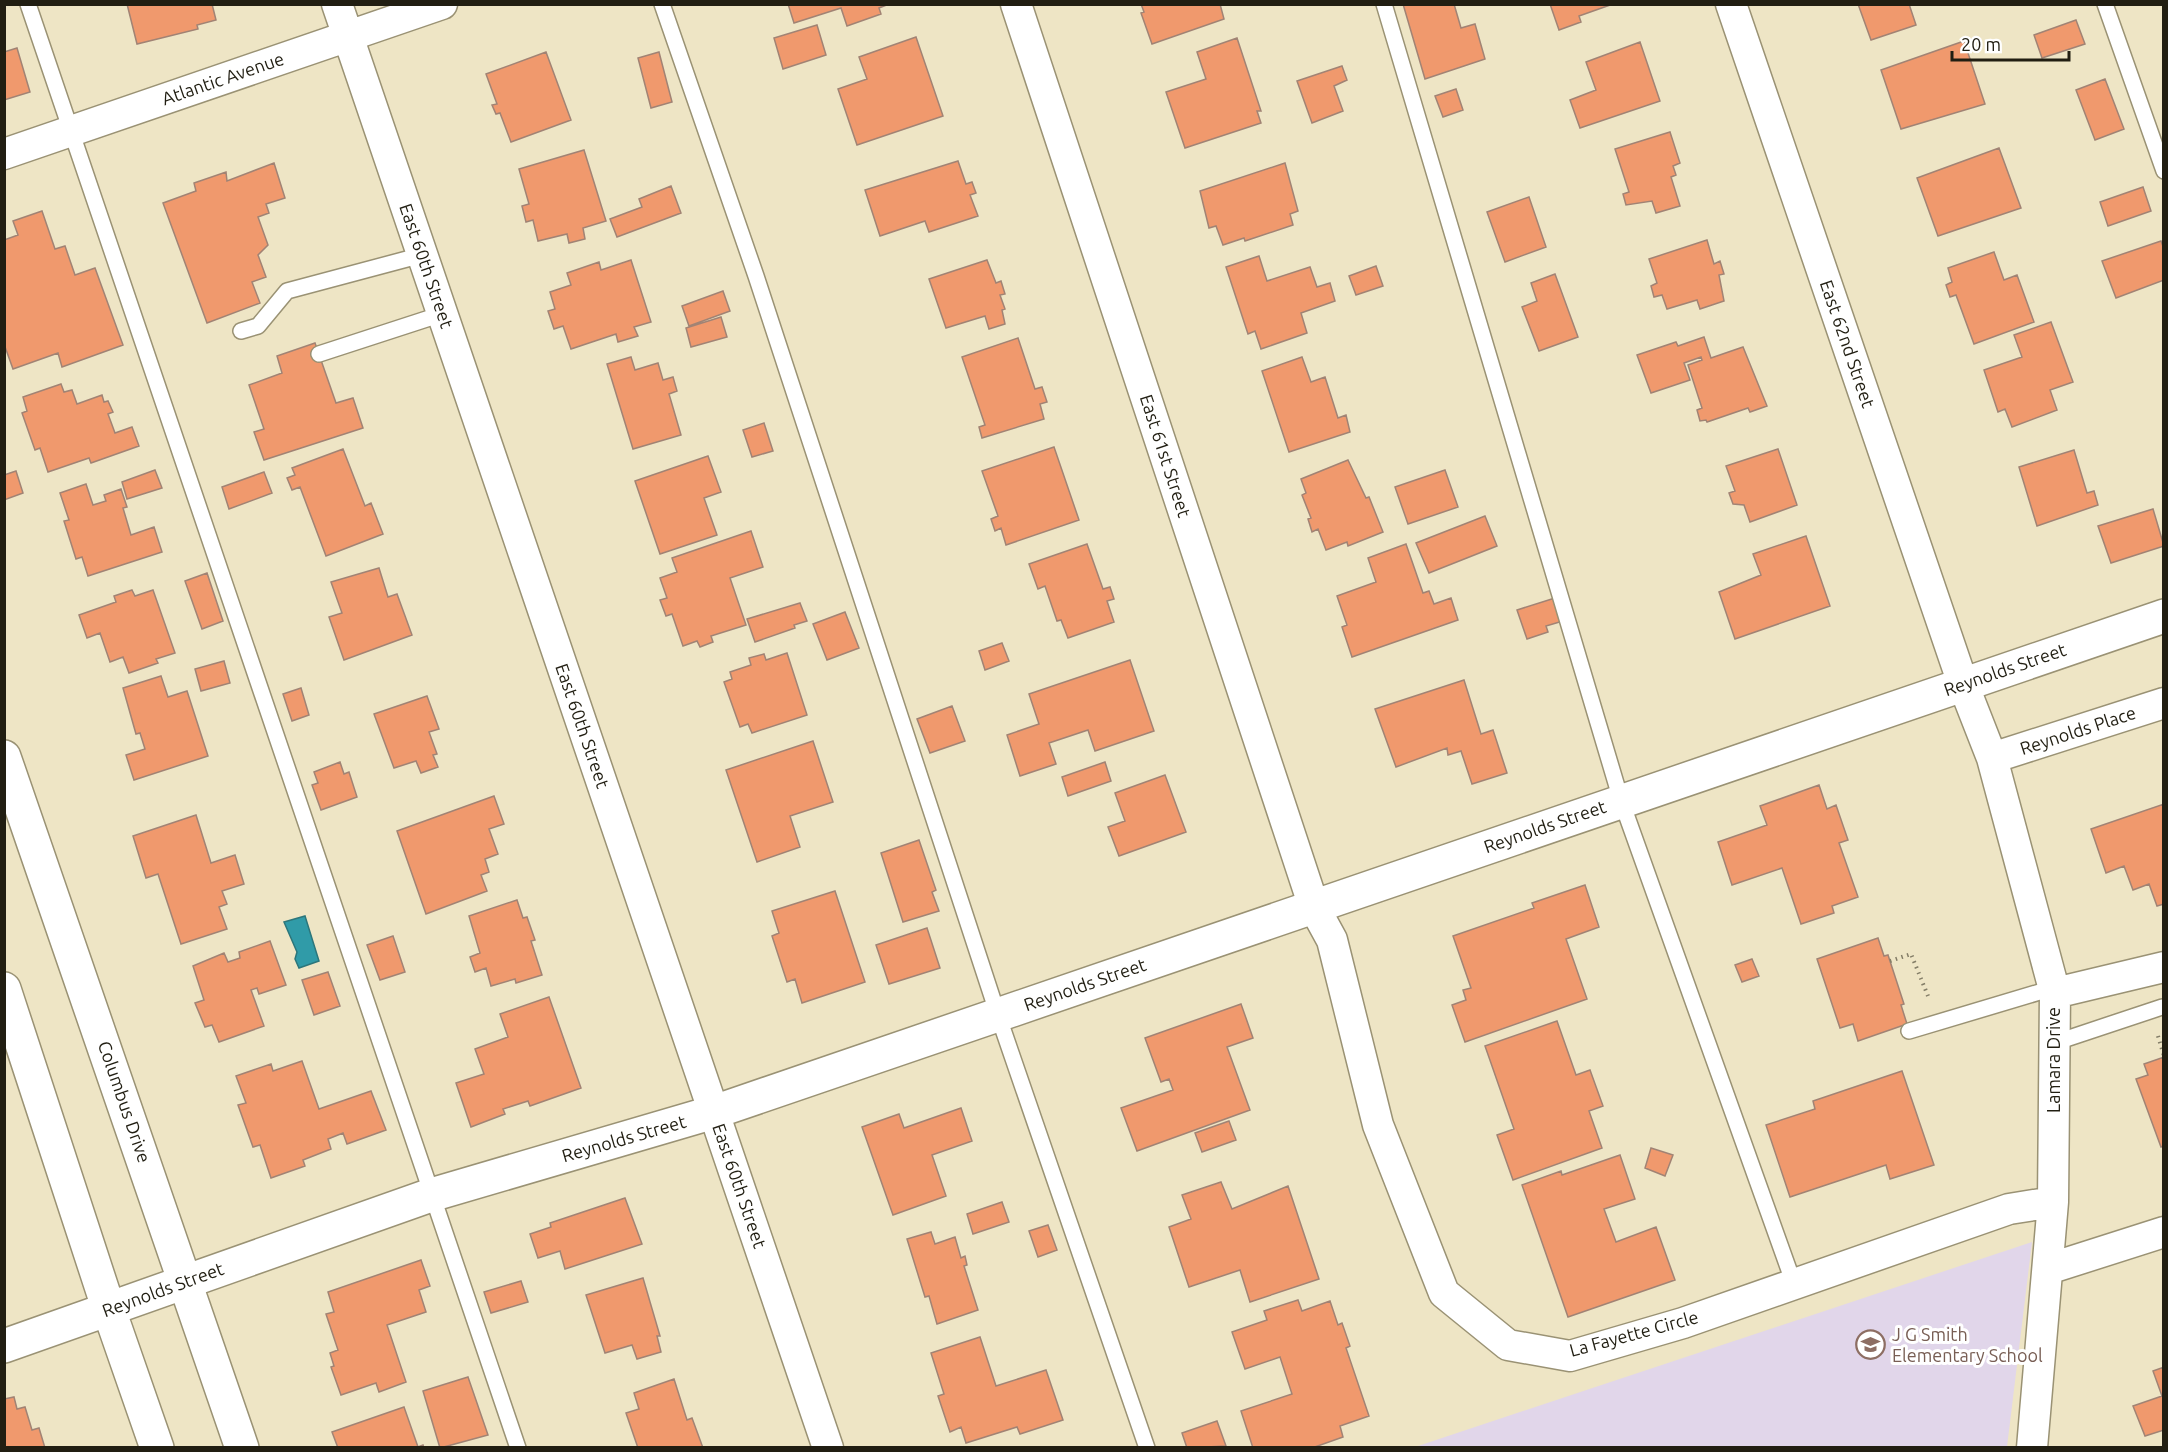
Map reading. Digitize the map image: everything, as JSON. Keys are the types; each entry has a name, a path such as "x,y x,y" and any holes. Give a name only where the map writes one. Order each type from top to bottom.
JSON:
{"street":[{"name":"East 60th Street","path":"337,4 828,1448"},
{"name":"Atlantic Avenue","path":"4,154 442,4"},
{"name":"East 61st Street","path":"1016,4 1314,907"},
{"name":"East 62nd Street","path":"1731,4 1963,684"},
{"name":"Reynolds Street","path":"4,1346 431,1195 714,1112 2163,616"},
{"name":"Lamara Drive","path":"1963,684 1992,758 2054,991 2053,1202 2032,1448"},
{"name":"Reynolds Place","path":"1992,758 2163,703"},
{"name":"Columbus Drive","path":"4,757 187,1281 242,1448"},
{"name":"La Fayette Circle","path":"1314,907 1332,940 1378,1125 1444,1293 1508,1345 1570,1356 1683,1323 2009,1209 2053,1202"},
{"path":"2054,991 2163,967"},
{"path":"4,989 109,1310 157,1448"},
{"path":"2048,1269 2163,1232"}],"lane":[{"path":"28,4 518,1448"},
{"path":"662,4 756,276 998,1015 1147,1448"},
{"path":"1384,4 1621,800 1794,1284"},
{"path":"2105,4 2163,171"},
{"path":"241,331 258,326 287,291 422,255"},
{"path":"319,354 442,314"},
{"path":"1910,1031 2054,991"},
{"path":"2054,1043 2162,1007"}],"path":[{"path":"1890,961 1911,954 1938,1022"}],"shaded area":[{"name":"J G Smith Elementary School","path":"2032,1242 2007,1447 1415,1447"}],"water":[{"path":"305,916 319,961 299,968 295,959 297,952 284,922"}],"building":[{"path":"127,4 212,4 216,20 197,25 198,29 137,44"},
{"path":"788,4 889,4 879,8 881,14 847,26 841,8 794,23"},
{"path":"1141,4 1220,4 1224,19 1152,44 1141,13 1144,12"},
{"path":"1403,4 1454,4 1461,28 1475,24 1485,59 1425,79"},
{"path":"1550,4 1613,4 1579,16 1581,22 1559,30"},
{"path":"1858,4 1909,4 1916,25 1871,40"},
{"path":"2076,20 2085,44 2042,58 2034,35"},
{"path":"817,25 826,55 783,69 774,38"},
{"path":"916,37 943,116 857,145 838,89 867,79 859,57"},
{"path":"1237,38 1261,111 1257,111 1261,123 1185,148 1166,92 1206,79 1197,52"},
{"path":"1964,41 1985,104 1901,129 1881,70"},
{"path":"1640,42 1660,101 1580,128 1570,100 1596,90 1586,62"},
{"path":"17,48 30,92 4,100 4,52"},
{"path":"546,52 571,120 511,142 500,113 496,114 492,105 497,104 486,74"},
{"path":"659,52 672,102 651,108 638,58"},
{"path":"1342,66 1347,80 1334,86 1343,111 1312,123 1297,81"},
{"path":"2105,79 2124,129 2095,140 2076,90"},
{"path":"1456,89 1463,110 1443,117 1435,96"},
{"path":"1670,132 1680,163 1673,166 1676,175 1671,177 1680,206 1656,213 1652,201 1626,205 1623,194 1629,192 1615,149"},
{"path":"1999,148 2021,208 1938,236 1917,178"},
{"path":"584,150 606,221 583,228 585,239 569,243 567,234 538,241 533,220 526,222 522,206 529,204 519,169"},
{"path":"958,161 966,184 972,182 976,193 970,195 978,216 929,232 925,221 880,236 865,190"},
{"path":"274,163 285,198 266,204 269,213 258,217 268,245 258,255 266,277 252,282 260,303 207,323 163,203 196,191 194,183 226,172 227,181"},
{"path":"1285,163 1298,211 1290,214 1293,225 1245,241 1244,238 1223,245 1216,226 1209,228 1200,191"},
{"path":"671,186 681,213 617,237 610,219 642,207 639,199"},
{"path":"2143,187 2151,211 2108,226 2100,202"},
{"path":"1529,197 1546,247 1505,262 1487,212"},
{"path":"42,211 55,249 65,246 75,275 95,268 123,345 62,367 58,353 13,369 4,344 4,240 18,235 13,221"},
{"path":"1707,240 1714,264 1720,261 1724,274 1719,275 1724,301 1700,309 1697,300 1667,309 1662,295 1654,297 1651,286 1657,283 1649,259"},
{"path":"2161,241 2164,249 2164,280 2116,298 2102,261"},
{"path":"1994,252 2004,280 2017,275 2034,322 1974,344 1956,295 1950,297 1946,285 1952,282 1948,268"},
{"path":"1259,256 1267,281 1310,267 1317,287 1330,283 1335,301 1301,313 1307,333 1261,349 1255,331 1248,334 1226,267"},
{"path":"631,260 651,322 634,327 638,336 618,342 616,334 571,349 563,326 554,329 548,311 555,309 550,292 571,285 567,273 599,262 601,270"},
{"path":"987,260 996,283 1001,281 1005,294 1000,295 1005,309 1002,310 1005,324 989,329 985,316 946,328 929,279"},
{"path":"1376,266 1383,286 1356,295 1349,276"},
{"path":"1555,274 1578,337 1539,351 1522,307 1537,301 1531,283"},
{"path":"723,291 730,311 689,326 682,306"},
{"path":"721,317 727,337 691,347 686,328"},
{"path":"2051,322 2073,382 2050,390 2057,410 2012,427 2005,409 1998,412 1984,370 2022,357 2014,335"},
{"path":"1704,337 1711,358 1743,347 1767,406 1750,412 1748,408 1707,422 1706,420 1700,421 1697,410 1702,408 1688,365 1702,360 1701,357 1684,363 1690,380 1651,393 1637,355 1676,342 1678,346"},
{"path":"1018,338 1035,389 1042,387 1047,402 1040,404 1044,419 982,438 979,427 985,425 962,357"},
{"path":"315,343 336,403 353,398 363,428 264,460 254,432 264,429 249,385 282,373 277,356"},
{"path":"631,357 635,370 658,363 663,380 673,377 677,391 669,394 681,435 633,449 607,364"},
{"path":"1302,357 1311,382 1325,377 1338,418 1346,415 1350,432 1289,452 1262,371"},
{"path":"61,384 64,392 72,390 77,404 102,395 104,402 108,401 113,412 108,414 115,433 132,427 139,446 91,463 89,458 48,472 40,448 35,450 22,413 27,411 23,397"},
{"path":"764,423 773,451 752,457 743,430"},
{"path":"1054,447 1079,520 1006,545 1001,528 995,531 991,519 998,516 982,471"},
{"path":"343,449 365,506 371,503 383,534 326,556 300,487 292,490 287,478 295,475 292,468"},
{"path":"1778,449 1797,505 1750,522 1744,505 1733,504 1729,493 1735,491 1726,466"},
{"path":"2074,450 2087,493 2094,491 2098,505 2037,526 2019,467"},
{"path":"708,456 721,492 704,498 717,535 660,554 635,481"},
{"path":"1348,460 1366,498 1369,497 1383,532 1348,546 1347,542 1326,550 1318,529 1312,532 1308,519 1311,518 1302,495 1306,493 1301,479"},
{"path":"155,470 162,488 127,499 122,482"},
{"path":"1445,470 1458,507 1408,524 1395,487"},
{"path":"16,471 23,493 4,500 4,475"},
{"path":"264,472 272,493 229,509 222,487"},
{"path":"86,484 93,505 106,501 104,495 121,489 127,507 123,508 131,535 154,527 162,552 88,576 82,557 76,559 64,521 69,520 60,493"},
{"path":"2153,509 2164,546 2111,563 2098,526"},
{"path":"1485,516 1497,546 1429,573 1416,543"},
{"path":"751,531 763,567 730,578 746,625 711,636 713,642 700,647 697,641 683,646 672,614 666,616 660,600 667,598 660,578 677,572 672,558"},
{"path":"1806,536 1830,606 1735,639 1719,592 1761,575 1753,554"},
{"path":"1087,544 1103,589 1110,587 1114,599 1107,601 1114,622 1068,638 1061,620 1057,621 1045,586 1038,589 1029,564"},
{"path":"1406,544 1423,593 1429,591 1434,604 1451,598 1458,620 1352,657 1342,627 1347,625 1337,596 1376,582 1368,558"},
{"path":"379,568 388,597 397,594 412,635 344,660 329,617 342,613 331,582"},
{"path":"207,573 223,621 202,629 185,581"},
{"path":"132,590 135,596 153,590 175,653 156,659 158,663 129,673 123,657 110,662 100,633 87,638 79,615 116,602 114,596"},
{"path":"1555,598 1563,621 1546,626 1548,632 1527,639 1517,610"},
{"path":"800,603 807,621 794,625 795,628 755,642 747,619"},
{"path":"845,612 859,648 827,660 813,624"},
{"path":"1002,643 1009,661 985,670 979,651"},
{"path":"787,653 807,715 752,733 748,724 740,727 724,682 732,679 730,672 751,665 749,658 764,654 766,660"},
{"path":"1130,660 1154,731 1095,751 1088,730 1049,743 1056,764 1020,776 1007,735 1039,724 1029,694"},
{"path":"224,661 230,683 201,691 195,669"},
{"path":"161,676 168,697 187,691 208,756 134,780 126,755 145,749 140,733 136,734 123,688"},
{"path":"1464,680 1481,734 1493,730 1507,773 1472,784 1461,751 1448,755 1447,748 1396,767 1375,709"},
{"path":"301,688 309,715 292,721 283,694"},
{"path":"427,696 439,729 429,732 437,754 433,755 438,767 421,773 416,761 394,768 374,714"},
{"path":"952,706 965,741 930,753 917,719"},
{"path":"813,741 833,802 790,816 800,847 757,862 726,770"},
{"path":"340,762 344,774 349,772 357,797 321,810 312,785 318,783 314,772"},
{"path":"1105,762 1111,781 1068,796 1062,777"},
{"path":"1165,775 1186,832 1119,856 1108,827 1125,821 1115,793"},
{"path":"1819,785 1827,809 1836,805 1848,840 1839,843 1858,897 1832,906 1834,913 1801,924 1782,868 1732,885 1718,842 1767,825 1760,806"},
{"path":"494,796 504,824 489,829 498,854 485,859 489,872 481,875 487,891 426,914 397,831"},
{"path":"2164,804 2164,904 2157,906 2149,884 2133,890 2124,866 2106,873 2091,829"},
{"path":"196,815 211,863 235,855 244,884 222,891 227,904 219,907 227,929 181,944 158,874 146,878 133,836"},
{"path":"919,840 936,890 932,892 939,911 903,922 881,853"},
{"path":"1585,885 1599,927 1566,939 1587,999 1465,1042 1452,1005 1466,1000 1463,990 1471,988 1453,936 1534,908 1532,903"},
{"path":"835,891 865,982 802,1003 795,979 787,982 772,936 779,933 772,911"},
{"path":"517,900 523,918 527,917 535,940 531,941 542,975 516,983 515,979 491,986 486,968 475,972 470,957 480,953 469,916"},
{"path":"927,928 940,968 889,984 876,945"},
{"path":"393,936 405,972 380,980 367,945"},
{"path":"1878,938 1884,956 1888,955 1904,1004 1901,1005 1907,1024 1858,1041 1853,1024 1840,1028 1817,959"},
{"path":"270,941 286,985 259,994 257,988 251,990 264,1026 219,1042 212,1025 205,1027 195,1003 204,1000 193,966 224,953 228,962 240,958 239,952"},
{"path":"1752,959 1759,976 1742,982 1735,965"},
{"path":"328,972 340,1006 314,1015 302,980"},
{"path":"549,997 581,1088 530,1106 528,1101 503,1109 505,1114 471,1127 456,1083 484,1074 475,1049 508,1037 500,1014"},
{"path":"1241,1004 1253,1038 1227,1047 1250,1110 1137,1151 1121,1108 1173,1090 1169,1079 1161,1082 1145,1038"},
{"path":"1557,1021 1576,1075 1590,1070 1603,1106 1589,1111 1602,1148 1513,1180 1497,1135 1514,1129 1485,1046"},
{"path":"2164,1057 2164,1146 2161,1147 2136,1079 2148,1075 2144,1064"},
{"path":"302,1061 319,1109 371,1091 386,1130 347,1144 343,1133 328,1139 331,1149 303,1160 305,1166 271,1178 260,1145 253,1147 238,1105 246,1103 236,1076 271,1064 273,1071"},
{"path":"1902,1071 1934,1165 1890,1179 1886,1165 1790,1197 1766,1125 1815,1109 1813,1101"},
{"path":"961,1108 972,1141 932,1155 946,1196 893,1215 862,1127 899,1114 904,1128"},
{"path":"1229,1121 1236,1140 1202,1152 1195,1133"},
{"path":"1651,1148 1673,1155 1665,1176 1645,1168"},
{"path":"1620,1155 1635,1199 1604,1209 1616,1242 1656,1227 1675,1280 1568,1317 1522,1185 1561,1171 1562,1175"},
{"path":"1221,1182 1232,1209 1288,1186 1319,1279 1250,1302 1240,1270 1189,1287 1169,1227 1191,1219 1182,1195"},
{"path":"625,1198 642,1244 565,1269 560,1251 538,1258 530,1234 551,1227 550,1223"},
{"path":"1002,1202 1009,1222 973,1234 967,1214"},
{"path":"1048,1225 1057,1250 1038,1257 1029,1231"},
{"path":"931,1232 935,1244 955,1237 961,1258 965,1256 967,1265 964,1266 978,1310 937,1324 929,1296 925,1297 907,1239"},
{"path":"421,1260 430,1286 419,1290 426,1312 387,1325 406,1382 379,1392 376,1383 341,1395 331,1367 334,1366 330,1353 338,1350 326,1314 334,1312 328,1292"},
{"path":"643,1278 660,1336 657,1336 661,1352 637,1359 632,1345 605,1353 586,1295"},
{"path":"521,1281 528,1302 491,1313 484,1292"},
{"path":"1298,1300 1302,1311 1330,1301 1338,1325 1342,1323 1350,1346 1346,1348 1369,1416 1340,1426 1343,1437 1312,1448 1253,1448 1241,1411 1292,1394 1280,1357 1245,1369 1232,1332 1267,1320 1264,1311"},
{"path":"980,1337 996,1386 1046,1370 1063,1420 1020,1434 1017,1427 966,1443 961,1427 950,1432 938,1396 944,1394 931,1353"},
{"path":"2164,1367 2164,1430 2145,1436 2133,1406 2162,1396 2153,1371"},
{"path":"468,1377 488,1435 440,1448 423,1391"},
{"path":"674,1379 687,1420 692,1418 703,1448 638,1448 626,1413 639,1409 634,1393"},
{"path":"14,1397 17,1409 25,1407 32,1430 39,1428 45,1448 4,1448 4,1399"},
{"path":"404,1407 418,1447 423,1445 424,1448 338,1448 332,1432"},
{"path":"1217,1421 1226,1446 1187,1448 1182,1433"}],"place":[{"name":"J G Smith Elementary School","path":"1871,1345"}]}
